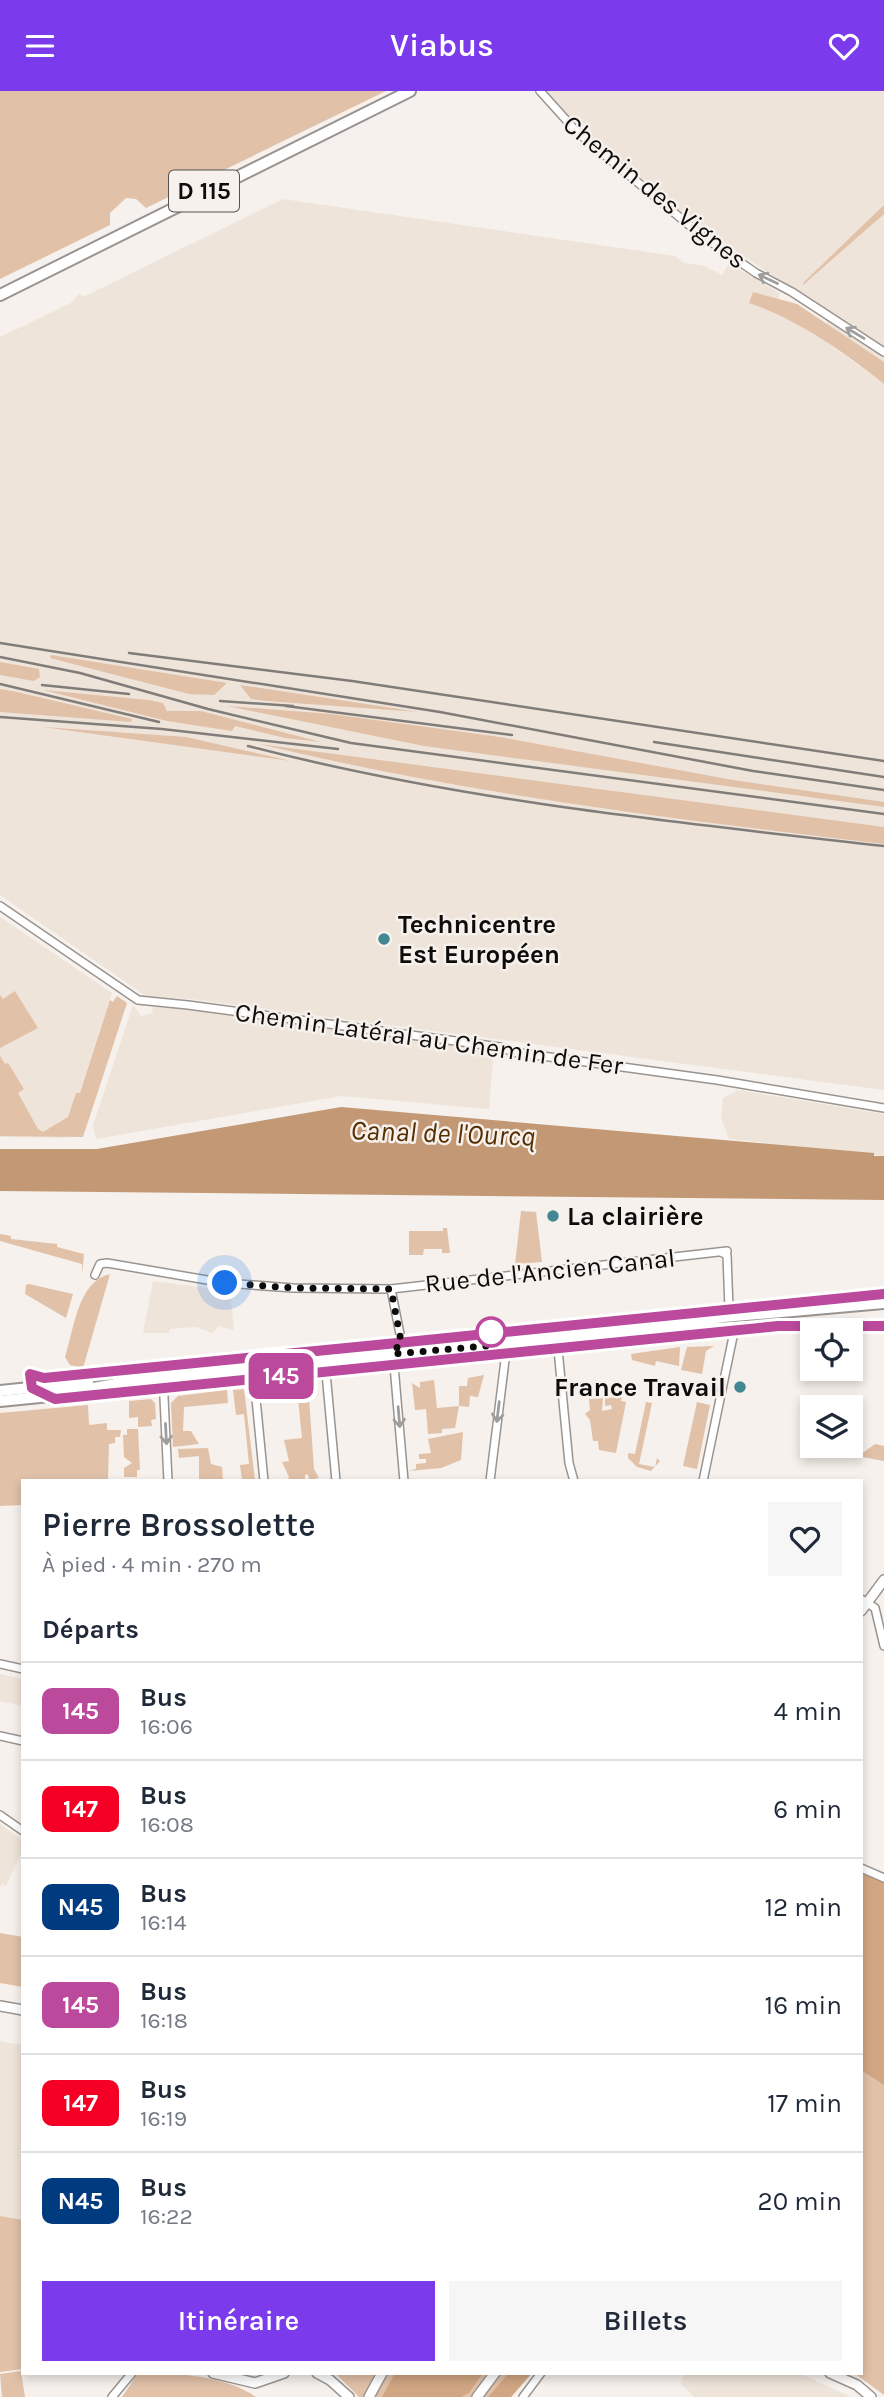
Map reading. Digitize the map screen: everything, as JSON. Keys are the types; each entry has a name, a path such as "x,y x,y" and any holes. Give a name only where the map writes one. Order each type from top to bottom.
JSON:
{"main road":[{"name":"D 115","path":"0,295 410,91"},
{"path":"0,1391 132,1381 640,1331 723,1317 884,1303"},
{"path":"640,1331 669,1333 735,1327 884,1326"},
{"path":"0,1401 50,1397 132,1381"}],"street":[{"name":"Chemin des Vignes","path":"540,91 577,132 701,235 756,273 884,352"},
{"name":"Chemin Latéral au Chemin de Fer","path":"0,906 138,1000 154,1004 188,1005 488,1045 513,1052 718,1080 884,1108"},
{"name":"Rue de l'Ancien Canal","path":"95,1275 100,1265 107,1263 225,1283 293,1288 391,1289 724,1251 727,1255 729,1309"},
{"path":"391,1289 401,1341 393,1354 404,1479"},
{"path":"703,1479 735,1327"},
{"path":"557,1339 569,1463 573,1479"},
{"path":"490,1479 507,1344"},
{"path":"326,1362 336,1479"},
{"path":"253,1368 264,1479"},
{"path":"163,1377 168,1479"},
{"path":"884,1580 865,1601 875,1608 884,1646"},
{"path":"0,1664 21,1669"},
{"path":"0,1736 21,1741"},
{"path":"0,1815 21,1830"},
{"path":"863,1869 884,1878"},
{"path":"0,2006 21,2010"},
{"path":"112,2397 130,2375"},
{"path":"222,2375 255,2382 278,2375"},
{"path":"321,2375 330,2379 349,2397"},
{"path":"369,2397 381,2375"},
{"path":"477,2397 494,2375"},
{"path":"523,2397 540,2375"},
{"path":"834,2375 857,2385 871,2397"}],"shaded area":[{"path":"0,91 386,91 146,208 136,199 126,198 110,213 110,225 0,279"},
{"path":"546,91 884,91 884,362 827,325 825,311 689,219 565,115"},
{"path":"283,199 675,256 684,263 705,266 722,275 729,263 780,293 778,301 753,292 749,303 779,313 811,331 884,384 884,1090 191,999 147,997 0,895 0,337 71,303 79,294 83,297"},
{"path":"884,205 884,214 803,285 803,283"},
{"path":"753,292 797,304 884,362 884,384 820,337 749,303"},
{"path":"51,655 227,683 214,695 189,694 50,658"},
{"path":"0,662 39,669 40,677 34,681 0,675"},
{"path":"240,685 419,712 251,699"},
{"path":"0,689 132,719 131,722 0,712"},
{"path":"43,690 149,700 163,703 167,711 201,711 321,742 285,738 235,726 232,731 167,721"},
{"path":"227,706 331,714 500,737 733,780 884,802 884,807 424,746"},
{"path":"43,727 186,737 291,761"},
{"path":"259,744 884,827 884,844 648,815 492,791 336,762"},
{"path":"0,917 112,993 66,1138 0,1137"},
{"path":"15,991 38,1028 0,1048 0,995 3,999"},
{"path":"117,996 127,1003 83,1137 0,1136 0,1056 5,1064 8,1063 24,1089 18,1093 38,1129 43,1132 68,1117 76,1093 80,1093 110,1000 113,1002"},
{"path":"133,1005 141,1016 152,1013 153,1007 185,1008 375,1032 389,1037 392,1042 420,1039 494,1048 489,1109 341,1096 96,1139 93,1125"},
{"path":"738,1090 884,1114 884,1156 729,1139 721,1118 723,1098"},
{"path":"521,1211 536,1212 542,1262 515,1264"},
{"path":"443,1228 447,1228 450,1253 442,1253 442,1249 424,1249 423,1255 409,1255 409,1231 443,1231"},
{"path":"0,1234 11,1236 11,1239 57,1244 57,1247 84,1254 82,1275 82,1264 0,1241"},
{"path":"110,1274 83,1368 70,1365 65,1357 84,1296 99,1278"},
{"path":"153,1281 230,1291 234,1330 219,1326 212,1333 196,1327 170,1329 169,1333 143,1333"},
{"path":"26,1285 73,1294 66,1318 25,1294"},
{"path":"714,1346 706,1351 702,1374 681,1370 687,1347"},
{"path":"680,1347 679,1366 656,1361 655,1366 632,1360 631,1354"},
{"path":"484,1375 478,1397 470,1396 469,1407 459,1406 459,1386 467,1386 468,1378"},
{"path":"434,1380 437,1408 459,1406 455,1428 428,1434 426,1409 415,1410 412,1383 420,1388 420,1382"},
{"path":"244,1389 255,1479 242,1479 240,1465 249,1464 244,1414 236,1415 233,1390"},
{"path":"227,1390 228,1403 184,1407 183,1431 191,1431 199,1444 173,1447 171,1403 178,1396"},
{"path":"622,1397 621,1401 626,1402 616,1453 599,1450 598,1441 593,1441 590,1420 585,1414 590,1410 589,1399 603,1398 602,1411 612,1409 611,1405 605,1406 605,1398"},
{"path":"309,1398 314,1469 319,1478 309,1479 308,1474 305,1479 288,1479 282,1462 289,1461 284,1440 302,1438 298,1399"},
{"path":"151,1399 155,1403 156,1419 151,1420 152,1426 138,1427 138,1417 129,1418 129,1401"},
{"path":"646,1402 652,1403 639,1464 655,1467 651,1471 637,1467 628,1458 628,1453 635,1454"},
{"path":"697,1402 710,1405 697,1469 683,1466"},
{"path":"88,1405 89,1425 107,1423 107,1430 121,1430 120,1437 115,1437 115,1443 109,1444 108,1479 21,1479 21,1505 0,1506 0,1413"},
{"path":"127,1429 138,1429 140,1470 137,1470 137,1477 124,1477 124,1468 132,1463 124,1457 123,1435 127,1435"},
{"path":"463,1432 461,1460 441,1468 409,1471 416,1469 416,1464 426,1463 426,1459 419,1459 419,1454 431,1453 428,1439"},
{"path":"875,1444 884,1446 884,1461 863,1457 863,1452"},
{"path":"208,1448 211,1464 222,1467 223,1479 199,1479 199,1456 179,1458 178,1449"},
{"path":"0,1674 21,1679 21,1706 0,1701"},
{"path":"0,1824 21,1840 21,1853 6,1886 2,1884 0,1887"},
{"path":"863,1872 884,1882 884,2085 863,2071"},
{"path":"863,1874 884,1883 884,2395 857,2375 863,2375"},
{"path":"0,1933 21,1937 21,1987 0,1983"},
{"path":"0,2041 21,2045 21,2220 0,2216"},
{"path":"0,2216 21,2220 21,2369 0,2372"},
{"path":"21,2371 25,2397 2,2397 0,2374"},
{"path":"137,2375 184,2375 230,2384 256,2397 122,2397"},
{"path":"337,2375 530,2375 511,2397 359,2397"},
{"path":"394,2375 482,2375 469,2393 461,2397 382,2397"},
{"path":"507,2375 530,2375 511,2397 488,2397"},
{"path":"683,2375 803,2375 851,2397 694,2397 681,2384"}],"water":[{"name":"Canal de l'Ourcq","path":"341,1107 874,1153 874,1156 884,1156 884,1200 0,1191 0,1149 97,1149"}],"railway":[{"path":"0,643 440,712 753,771 884,790"},
{"path":"129,653 352,681 884,761"},
{"path":"0,657 80,673 208,709 351,743 884,814"},
{"path":"0,684 159,722"},
{"path":"42,685 129,694"},
{"path":"220,701 293,706"},
{"path":"286,706 512,735"},
{"path":"0,717 162,729 338,749"},
{"path":"654,742 884,777"},
{"path":"248,746 326,765 484,795 644,818 884,846"}],"bus line":[{"name":"145","path":"884,1294 304,1350 138,1371 122,1370 44,1378 30,1374 32,1388 55,1399 755,1331 778,1326 884,1326"}],"place":[{"name":"Technicentre Est Européen","path":"384,939"},
{"name":"La clairière","path":"553,1216"},
{"name":"France Travail","path":"740,1387"}],"route":[{"path":"225,1283 293,1288 391,1289 401,1341 393,1354 486,1346 491,1332"}]}
